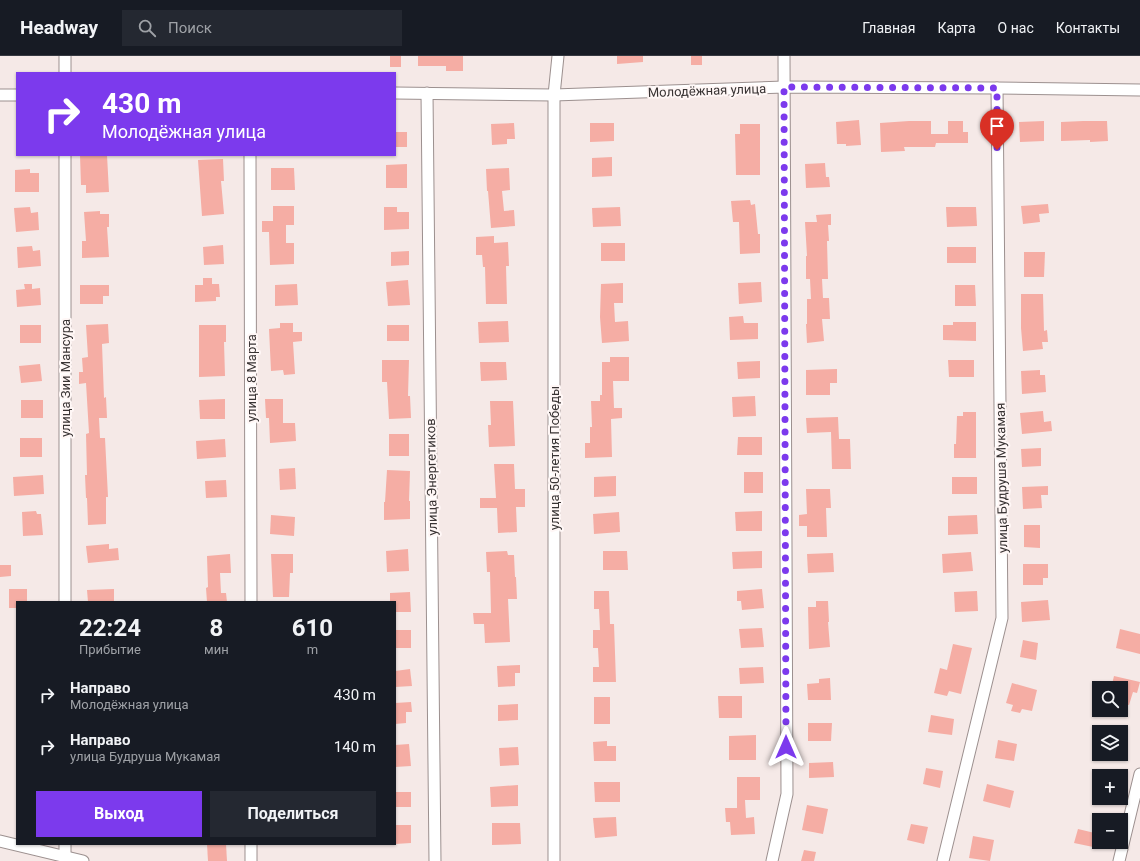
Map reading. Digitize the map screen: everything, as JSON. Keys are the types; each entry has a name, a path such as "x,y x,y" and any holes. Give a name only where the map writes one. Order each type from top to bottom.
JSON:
{"street":[{"path":"65,56 65,72"},
{"name":"улица 50-летия Победы","path":"554,861 554,95 558,56"},
{"path":"772,861 787,794 784,56"},
{"name":"Молодёжная улица","path":"396,93 554,95 784,87 1140,90"},
{"name":"улица Будруша Мукамая","path":"942,861 1002,618 997,88"},
{"name":"улица Энергетиков","path":"427,93 435,861"},
{"path":"0,95 16,95"},
{"name":"улица Зии Мансура","path":"65,156 65,601"},
{"name":"улица 8 Марта","path":"250,156 251,601"},
{"path":"1119,861 1140,774"},
{"path":"0,841 16,845"},
{"path":"17,845 83,861"},
{"path":"65,845 65,856"},
{"path":"251,845 251,861"}],"building":[{"path":"390,56 401,56 401,67 390,67"},
{"path":"418,56 463,56 463,71 446,71 446,66 418,66"},
{"path":"617,56 643,56 643,62 617,64"},
{"path":"691,56 702,56 702,65 691,65"},
{"path":"859,120 861,145 846,146 846,144 837,144 836,122"},
{"path":"931,121 931,134 948,134 948,121 963,121 963,132 968,132 968,143 936,143 935,147 904,147 905,151 881,152 880,123"},
{"path":"1044,121 1044,141 1020,142 1019,122"},
{"path":"1107,121 1108,141 1061,141 1061,122"},
{"path":"514,123 515,139 507,139 507,144 492,145 491,124"},
{"path":"590,123 614,123 614,141 590,142"},
{"path":"740,124 760,124 760,175 736,175 735,134 740,134"},
{"path":"396,132 407,132 407,147 396,147"},
{"path":"80,156 107,156 109,192 86,193 86,185 81,185"},
{"path":"612,157 612,176 592,177 592,158"},
{"path":"223,159 224,181 221,181 224,214 202,216 198,160"},
{"path":"825,163 826,177 829,177 830,187 806,188 805,164"},
{"path":"407,164 407,188 386,188 386,165"},
{"path":"271,168 294,168 295,190 271,190"},
{"path":"509,168 510,190 502,191 504,211 514,210 515,226 491,228 486,169"},
{"path":"30,169 30,173 39,173 39,192 15,192 15,170"},
{"path":"750,200 751,205 755,204 758,234 760,234 760,253 740,254 739,222 733,222 731,201"},
{"path":"1048,204 1049,213 1039,214 1040,222 1023,224 1021,206"},
{"path":"273,206 294,206 294,225 286,225 286,243 294,243 294,264 270,265 269,232 262,232 262,221 273,221"},
{"path":"30,207 31,213 38,212 39,230 16,232 14,208"},
{"path":"384,207 397,207 397,212 409,212 409,229 384,230"},
{"path":"620,207 621,226 593,227 592,208"},
{"path":"946,207 976,207 977,226 947,227"},
{"path":"100,211 100,214 109,214 109,227 107,227 109,257 82,258 82,241 86,241 84,212"},
{"path":"831,214 831,225 828,225 829,241 827,241 828,279 822,279 823,298 829,298 830,319 822,319 824,341 807,343 807,299 811,299 810,279 806,279 807,256 805,222 817,222 816,215"},
{"path":"494,236 494,243 508,242 509,266 506,266 507,304 486,304 485,267 483,267 482,255 476,255 476,237"},
{"path":"601,243 625,243 625,261 601,261"},
{"path":"223,245 224,264 204,265 203,247"},
{"path":"32,246 33,251 40,250 41,266 18,268 17,247"},
{"path":"947,247 976,247 976,263 947,263"},
{"path":"409,251 409,265 391,266 391,252"},
{"path":"1024,252 1045,252 1044,277 1024,277"},
{"path":"203,278 212,278 212,284 219,284 220,297 216,297 216,301 195,302 195,285 203,285"},
{"path":"408,280 410,305 388,306 386,282"},
{"path":"761,282 762,302 739,304 738,283"},
{"path":"623,283 623,303 614,303 615,322 628,321 629,341 602,343 600,317 601,284"},
{"path":"24,284 32,284 32,289 40,288 41,305 17,307 16,290 25,289"},
{"path":"297,284 298,305 275,306 275,285"},
{"path":"80,285 109,285 109,296 103,296 103,304 80,304"},
{"path":"955,285 975,285 976,306 955,306"},
{"path":"1021,294 1043,294 1044,331 1047,330 1048,342 1042,342 1043,349 1023,351"},
{"path":"743,316 744,323 758,323 758,339 730,340 729,317"},
{"path":"508,321 509,342 479,343 478,322"},
{"path":"953,322 976,322 976,341 943,340 943,325 953,325"},
{"path":"280,323 293,323 293,332 302,332 302,341 293,342 295,374 284,375 283,370 271,371 269,329 280,328"},
{"path":"108,324 109,343 102,344 104,398 106,397 107,418 99,418 100,438 105,438 108,497 106,497 106,524 88,525 85,475 87,475 86,434 89,433 86,383 79,384 79,372 83,372 82,358 88,357 86,325"},
{"path":"20,325 41,325 41,343 20,343"},
{"path":"199,325 226,325 226,342 224,342 225,376 199,377"},
{"path":"387,325 409,325 409,341 387,341"},
{"path":"610,357 629,357 629,381 613,381 614,408 622,408 622,418 611,419 612,457 585,458 585,443 590,443 590,427 592,427 591,401 600,401 600,395 602,395 602,362 610,362"},
{"path":"382,360 409,360 408,396 410,396 411,418 389,419 387,382 382,382"},
{"path":"948,360 974,360 974,377 949,377"},
{"path":"760,361 760,378 738,379 737,362"},
{"path":"480,362 506,362 507,380 481,381"},
{"path":"40,364 42,381 21,383 19,366"},
{"path":"837,369 837,383 830,383 830,395 806,395 806,370"},
{"path":"1040,370 1040,375 1045,375 1046,392 1022,394 1021,371"},
{"path":"755,396 756,416 733,417 732,397"},
{"path":"225,399 225,419 200,419 199,400"},
{"path":"265,399 283,399 283,423 295,423 296,441 270,443 269,418 266,418"},
{"path":"21,400 43,400 43,418 21,418"},
{"path":"490,401 513,401 515,446 489,447 488,425 491,425"},
{"path":"1043,411 1044,422 1051,421 1052,431 1022,434 1020,413"},
{"path":"963,412 976,412 976,458 954,458 957,416 963,416"},
{"path":"838,417 839,439 850,439 851,469 832,469 831,432 807,433 806,418"},
{"path":"389,434 409,434 409,456 389,456"},
{"path":"738,437 762,437 762,455 737,455"},
{"path":"20,438 42,438 42,457 20,457"},
{"path":"225,439 226,457 197,459 196,441"},
{"path":"1041,448 1041,466 1022,467 1021,449"},
{"path":"494,464 514,464 515,489 525,489 525,507 516,507 517,532 498,533 497,508 480,508 480,498 496,498"},
{"path":"295,468 296,489 280,490 279,469"},
{"path":"387,470 410,471 410,519 384,520"},
{"path":"744,472 763,472 763,493 744,493"},
{"path":"43,475 44,494 14,496 13,477"},
{"path":"616,476 616,496 594,497 594,477"},
{"path":"952,477 977,477 977,494 952,494"},
{"path":"226,480 227,497 206,498 205,481"},
{"path":"1048,486 1048,495 1041,495 1042,508 1023,509 1022,487"},
{"path":"806,489 830,489 831,508 826,508 827,537 807,537 807,526 799,526 799,515 807,514"},
{"path":"36,511 37,514 41,514 43,535 23,536 22,512"},
{"path":"762,511 762,531 736,531 735,512"},
{"path":"619,512 620,532 594,534 593,514"},
{"path":"271,515 295,517 294,536 270,534"},
{"path":"977,515 978,534 948,535 948,516"},
{"path":"1024,525 1040,525 1040,548 1024,547"},
{"path":"109,544 109,549 118,548 119,560 88,563 86,546"},
{"path":"408,549 409,571 387,572 386,551"},
{"path":"507,551 508,555 514,555 517,599 508,599 510,642 485,643 484,624 474,624 473,613 491,613 490,572 487,572 486,552"},
{"path":"603,551 627,551 628,570 603,570"},
{"path":"762,551 762,568 733,569 732,552"},
{"path":"971,552 973,571 943,573 942,554"},
{"path":"833,553 834,572 808,573 807,554"},
{"path":"230,554 231,573 220,573 221,593 226,593 227,601 207,601 207,556"},
{"path":"271,554 293,554 293,573 290,573 289,597 273,597"},
{"path":"1023,564 1048,564 1048,578 1043,578 1043,585 1023,585"},
{"path":"0,565 11,565 11,576 0,577"},
{"path":"9,589 27,589 27,601 16,601 16,608 9,608"},
{"path":"114,589 114,601 88,601 87,590"},
{"path":"762,589 764,608 742,610 741,601 737,601 737,591"},
{"path":"594,591 609,591 610,624 614,624 616,682 593,682 593,667 599,667 598,648 593,648 593,630 600,630 599,609 594,609"},
{"path":"977,591 978,611 955,612 954,592"},
{"path":"410,592 411,612 396,612 396,601 390,601 390,593"},
{"path":"1048,600 1050,620 1022,622 1021,602"},
{"path":"816,601 828,601 830,647 809,649 808,607 816,607"},
{"path":"762,628 764,647 741,648 739,629"},
{"path":"1120,629 1140,634 1140,654 1116,648"},
{"path":"396,630 411,630 411,648 396,648"},
{"path":"1023,640 1038,643 1036,660 1020,657"},
{"path":"953,644 972,648 961,694 949,691 947,696 934,693 940,668 947,670"},
{"path":"520,665 520,673 515,673 515,686 498,687 497,666"},
{"path":"763,667 764,683 740,684 739,668"},
{"path":"410,669 412,686 396,687 396,671"},
{"path":"1114,676 1140,682 1137,693 1133,692 1129,705 1128,681 1113,681"},
{"path":"830,678 831,700 808,700 807,684 819,683 819,679"},
{"path":"1012,683 1037,690 1032,711 1022,709 1020,713 1011,711 1013,705 1006,703"},
{"path":"718,696 742,696 742,718 719,718"},
{"path":"594,697 610,697 610,724 594,724"},
{"path":"411,702 412,712 406,712 406,723 396,724 396,703"},
{"path":"518,704 518,720 498,721 498,705"},
{"path":"931,715 954,719 952,735 928,732"},
{"path":"808,723 832,723 831,741 808,741"},
{"path":"756,735 756,760 729,760 729,736"},
{"path":"998,740 1017,744 1014,761 995,758"},
{"path":"607,741 607,746 616,746 616,761 594,761 593,742"},
{"path":"409,744 411,766 396,767 396,745"},
{"path":"518,747 519,765 500,766 499,748"},
{"path":"833,762 834,777 809,778 809,763"},
{"path":"926,768 943,771 940,788 923,784"},
{"path":"737,777 760,777 760,800 745,800 746,818 754,817 755,834 731,835 730,822 726,822 725,808 737,808"},
{"path":"594,782 620,782 620,802 595,802"},
{"path":"987,784 1014,791 1010,808 983,801"},
{"path":"518,785 518,806 491,807 490,787"},
{"path":"396,792 411,792 411,807 396,807"},
{"path":"807,805 828,809 823,834 802,830"},
{"path":"616,817 617,836 595,838 593,818"},
{"path":"492,823 520,823 521,844 492,845"},
{"path":"911,824 928,827 924,844 907,840"},
{"path":"396,825 411,825 411,843 396,844"},
{"path":"1078,829 1092,832 1092,847 1074,843"},
{"path":"973,836 994,840 990,861 969,858"},
{"path":"207,845 226,845 227,861 208,861"},
{"path":"804,850 816,852 814,861 801,861"}],"route":[{"path":"786,747 784,87 997,88 997,150"}]}
